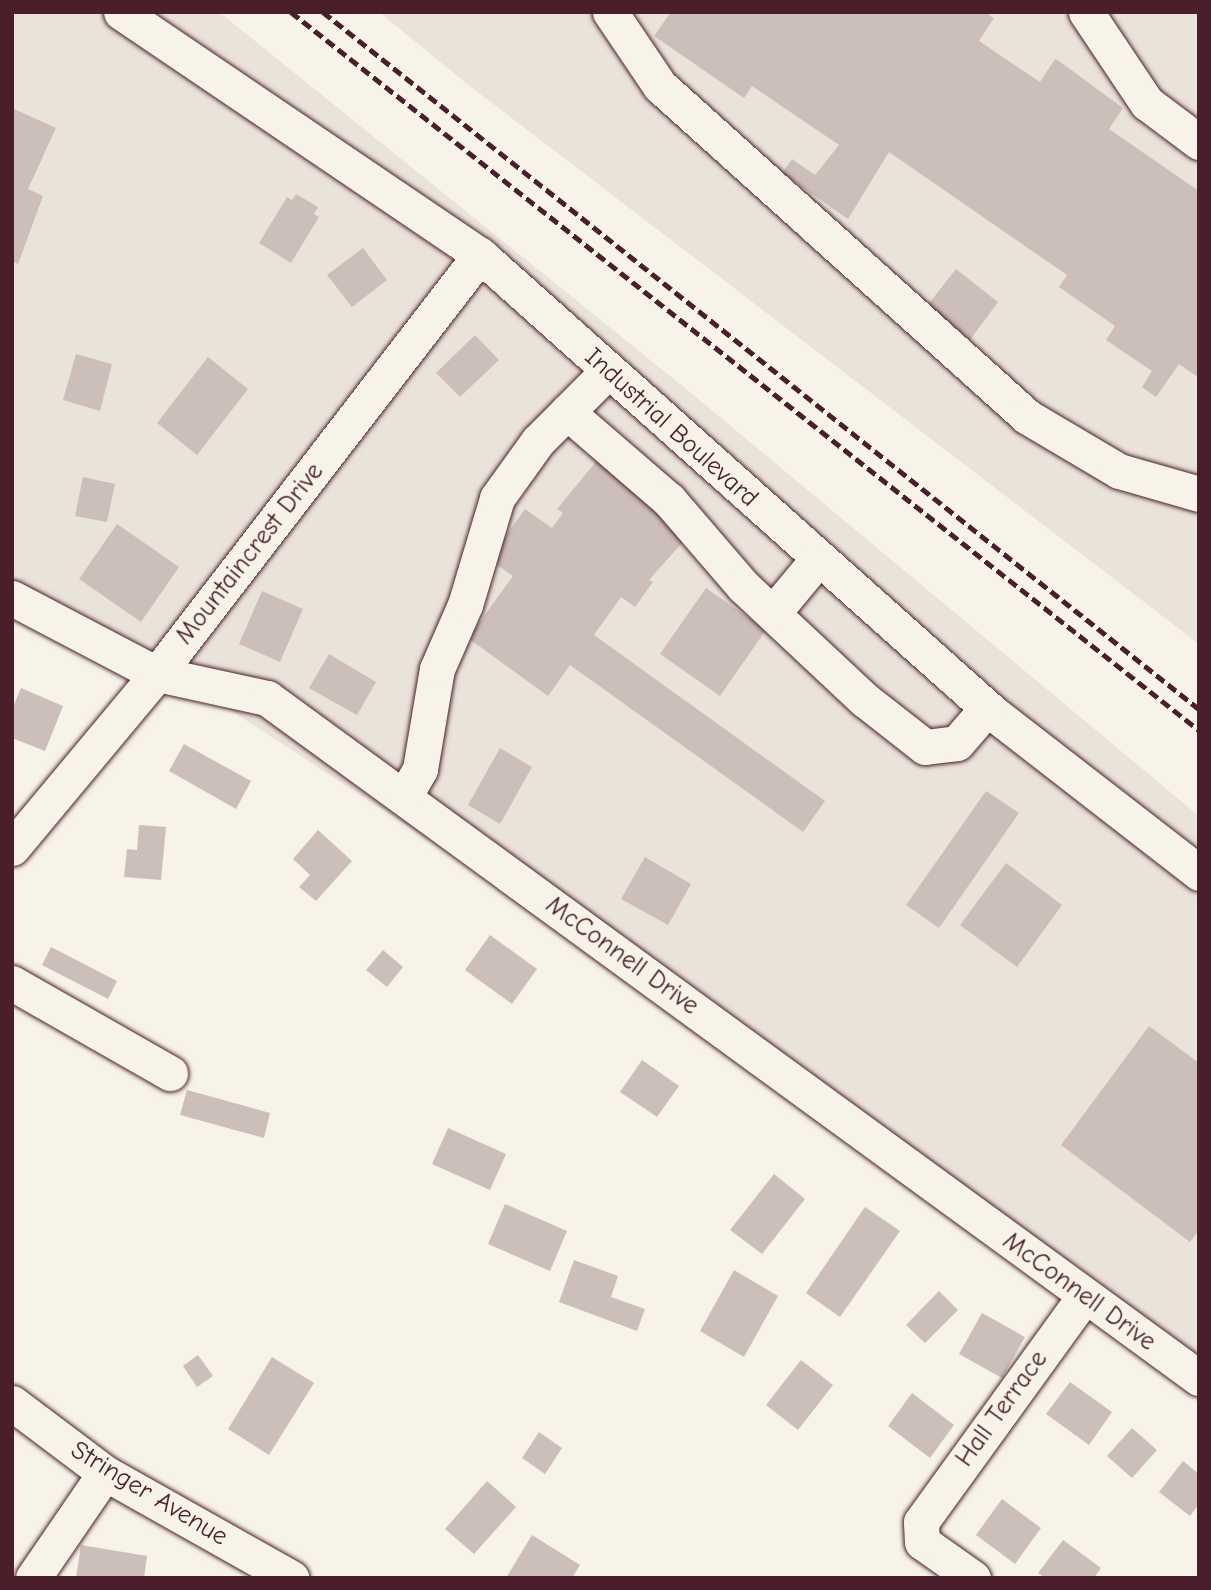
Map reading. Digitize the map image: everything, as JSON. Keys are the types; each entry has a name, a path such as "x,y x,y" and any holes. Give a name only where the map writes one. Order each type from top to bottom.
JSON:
{"street":[{"name":"Industrial Boulevard","path":"121,12 480,255 817,560 987,708 1199,873"},
{"path":"610,12 660,86 1026,416 1119,471 1199,494"},
{"path":"1086,12 1147,103 1199,142"},
{"name":"Mountaincrest Drive","path":"12,848 157,674 480,255"},
{"path":"404,797 420,769 436,669 465,605 496,498 567,412 608,370"},
{"path":"567,412 669,500 773,613 865,700 925,747 957,743 987,708"},
{"path":"773,613 817,560"},
{"name":"McConnell Drive","path":"12,598 157,674 267,698 1084,1297 1199,1378"},
{"path":"12,983 170,1073"},
{"name":"Hall Terrace","path":"973,1578 922,1542 920,1522 1084,1297"},
{"name":"Stringer Avenue","path":"12,1403 105,1473 291,1578"},
{"path":"33,1578 105,1473"}],"shaded area":[{"path":"12,12 219,12 685,388 1199,816 1199,1365 959,1187 183,679 12,619"},
{"path":"379,12 1199,12 1199,644 466,83"}],"building":[{"path":"671,12 985,12 994,18 979,41 1040,82 1055,59 1059,61 1123,108 1109,129 1199,191 1199,378 1179,364 1156,397 1142,387 1152,371 1106,340 1115,326 1059,287 1067,275 889,152 848,219 782,173 792,159 815,175 839,145 752,86 744,98 654,36"},
{"path":"12,108 56,128 28,189 43,196 18,264 12,261"},
{"path":"296,194 318,207 314,214 319,217 291,263 259,243 287,197 292,200"},
{"path":"363,248 387,280 352,307 327,275"},
{"path":"956,269 998,302 970,340 927,306"},
{"path":"475,335 499,360 460,397 436,373"},
{"path":"76,354 112,364 100,411 63,400"},
{"path":"208,357 248,389 197,455 157,423"},
{"path":"599,458 689,535 649,580 653,582 635,607 621,597 594,635 825,801 803,832 570,665 548,696 468,638 513,576 489,559 525,509 552,528 563,513 557,509"},
{"path":"83,477 115,484 107,522 75,516"},
{"path":"117,524 179,567 141,622 79,579"},
{"path":"706,588 766,630 720,696 660,654"},
{"path":"262,591 303,609 280,662 239,644"},
{"path":"329,654 376,682 357,715 309,688"},
{"path":"21,688 63,706 45,751 12,738 12,709"},
{"path":"184,744 251,781 236,809 169,771"},
{"path":"500,748 532,767 500,824 468,805"},
{"path":"986,791 1019,813 939,928 906,905"},
{"path":"139,825 166,827 161,880 124,877 127,849 137,850"},
{"path":"318,830 352,861 316,901 299,887 310,875 293,859"},
{"path":"645,857 691,884 668,925 621,899"},
{"path":"1006,863 1062,905 1017,967 960,925"},
{"path":"490,935 537,969 512,1004 465,970"},
{"path":"51,947 117,981 108,999 42,965"},
{"path":"383,950 403,967 387,987 366,970"},
{"path":"1149,1026 1199,1063 1199,1230 1190,1242 1061,1145"},
{"path":"642,1060 679,1086 657,1117 620,1092"},
{"path":"187,1090 270,1113 264,1138 180,1115"},
{"path":"448,1128 506,1154 490,1190 432,1164"},
{"path":"774,1174 805,1199 762,1254 730,1230"},
{"path":"505,1204 567,1231 550,1271 488,1244"},
{"path":"865,1207 900,1231 840,1317 806,1293"},
{"path":"574,1260 618,1276 611,1297 645,1309 637,1331 559,1302"},
{"path":"734,1270 778,1296 744,1357 700,1331"},
{"path":"939,1291 958,1310 925,1343 906,1325"},
{"path":"982,1313 1025,1337 1002,1378 959,1354"},
{"path":"198,1355 213,1376 197,1387 183,1366"},
{"path":"272,1357 314,1383 269,1455 228,1429"},
{"path":"801,1360 833,1385 798,1430 766,1405"},
{"path":"1070,1382 1112,1412 1089,1445 1046,1414"},
{"path":"912,1393 954,1425 930,1458 888,1426"},
{"path":"1132,1428 1157,1450 1132,1478 1107,1456"},
{"path":"539,1432 562,1448 545,1474 522,1458"},
{"path":"1183,1461 1199,1474 1199,1504 1190,1516 1159,1492"},
{"path":"487,1481 516,1507 474,1554 445,1529"},
{"path":"1002,1499 1041,1528 1015,1564 976,1535"},
{"path":"532,1535 580,1565 572,1578 506,1578"},
{"path":"1063,1540 1101,1568 1094,1578 1045,1578 1038,1573"},
{"path":"81,1545 147,1556 144,1578 76,1578"}],"railway":[{"path":"291,12 1199,730"},
{"path":"323,12 1199,709"}]}
